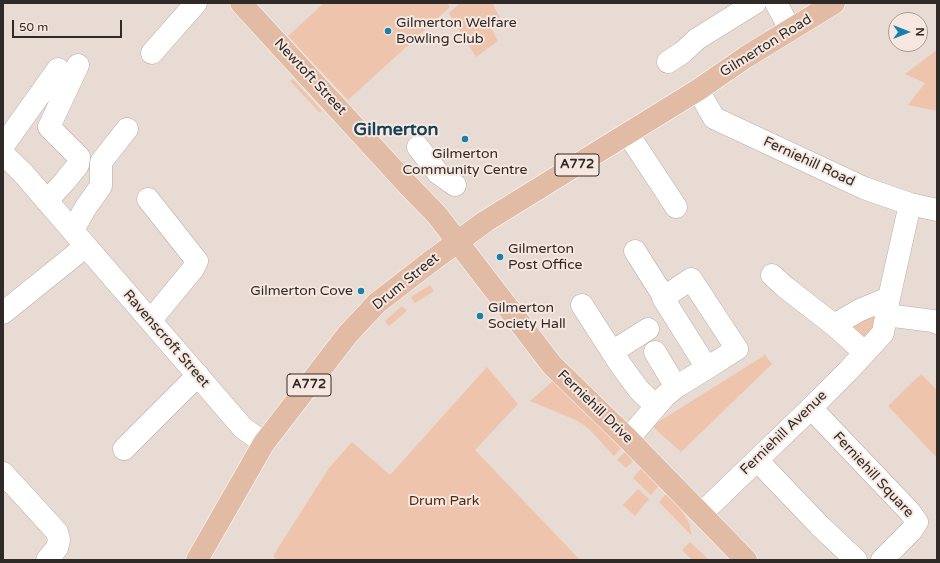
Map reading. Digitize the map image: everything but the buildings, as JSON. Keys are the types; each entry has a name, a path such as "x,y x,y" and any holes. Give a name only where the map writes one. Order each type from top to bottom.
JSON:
{"main road":[{"name":"Newtoft Street","path":"241,3 407,184 437,214 458,242"},
{"name":"Gilmerton Road","path":"698,90 746,56 834,3"},
{"name":"Drum Street","path":"197,560 264,443 348,334 377,304 397,287 543,178 628,134 698,90"},
{"name":"Ferniehill Drive","path":"458,242 552,365 702,513 746,560"}],"street":[{"path":"152,53 196,3"},
{"path":"668,62 684,52 697,39 755,3"},
{"path":"776,3 790,30"},
{"path":"3,146 68,67 49,127 80,157 78,165 66,181 47,201"},
{"name":"Ferniehill Road","path":"698,90 714,118 864,188 910,204 937,210"},
{"path":"3,313 80,238 86,207 101,186 101,162 127,129"},
{"path":"628,134 676,207"},
{"path":"418,147 438,173 454,185"},
{"name":"Ravenscroft Street","path":"3,154 23,173 80,238 243,428 264,443"},
{"path":"148,199 197,261 193,269 151,320"},
{"name":"Ferniehill Avenue","path":"702,513 811,408 883,333 910,204"},
{"path":"635,250 706,368"},
{"path":"772,275 834,325 864,352"},
{"path":"628,439 665,396 676,387 737,349 691,278 664,297"},
{"path":"582,305 612,352 639,390 656,406"},
{"path":"834,325 860,310 888,306 937,323"},
{"path":"612,352 648,329"},
{"path":"655,352 676,387"},
{"path":"124,449 198,375"},
{"name":"Ferniehill Square","path":"811,408 910,512 916,522 912,530 882,560"},
{"path":"757,460 819,525 856,560"},
{"path":"3,473 57,532 59,540 57,548 47,560"}],"green space":[{"path":"324,3 447,3 450,7 348,100 288,36"},
{"path":"460,3 495,3 493,5 500,18 489,25 498,41 476,57 449,13"},
{"path":"937,50 937,111 908,105 925,83 905,74"},
{"path":"293,79 322,111 320,113 290,81"},
{"path":"430,285 434,291 415,303 411,297"},
{"path":"402,306 407,311 389,326 385,321"},
{"path":"877,308 882,329 857,342 849,323"},
{"path":"765,355 772,364 681,452 652,426"},
{"name":"Drum Park","path":"487,367 518,404 475,450 580,560 277,560 273,556 329,468 352,442 390,475"},
{"path":"921,374 937,390 937,458 888,406"},
{"path":"555,379 623,446 614,456 589,429 578,421 530,401"},
{"path":"627,450 635,459 626,468 617,460"},
{"path":"644,465 662,482 651,495 633,478"},
{"path":"638,489 649,499 635,516 623,505"},
{"path":"667,493 679,506 689,523 692,536 659,502"},
{"path":"690,542 709,560 692,560 682,550"}],"place":[{"name":"Gilmerton Welfare Bowling Club","path":"388,31"},
{"name":"Gilmerton Community Centre","path":"465,139"},
{"name":"Gilmerton Post Office","path":"500,257"},
{"name":"Gilmerton Cove","path":"361,291"},
{"name":"Gilmerton Society Hall","path":"480,316"}],"district":[{"name":"Gilmerton","path":"396,130"}]}
